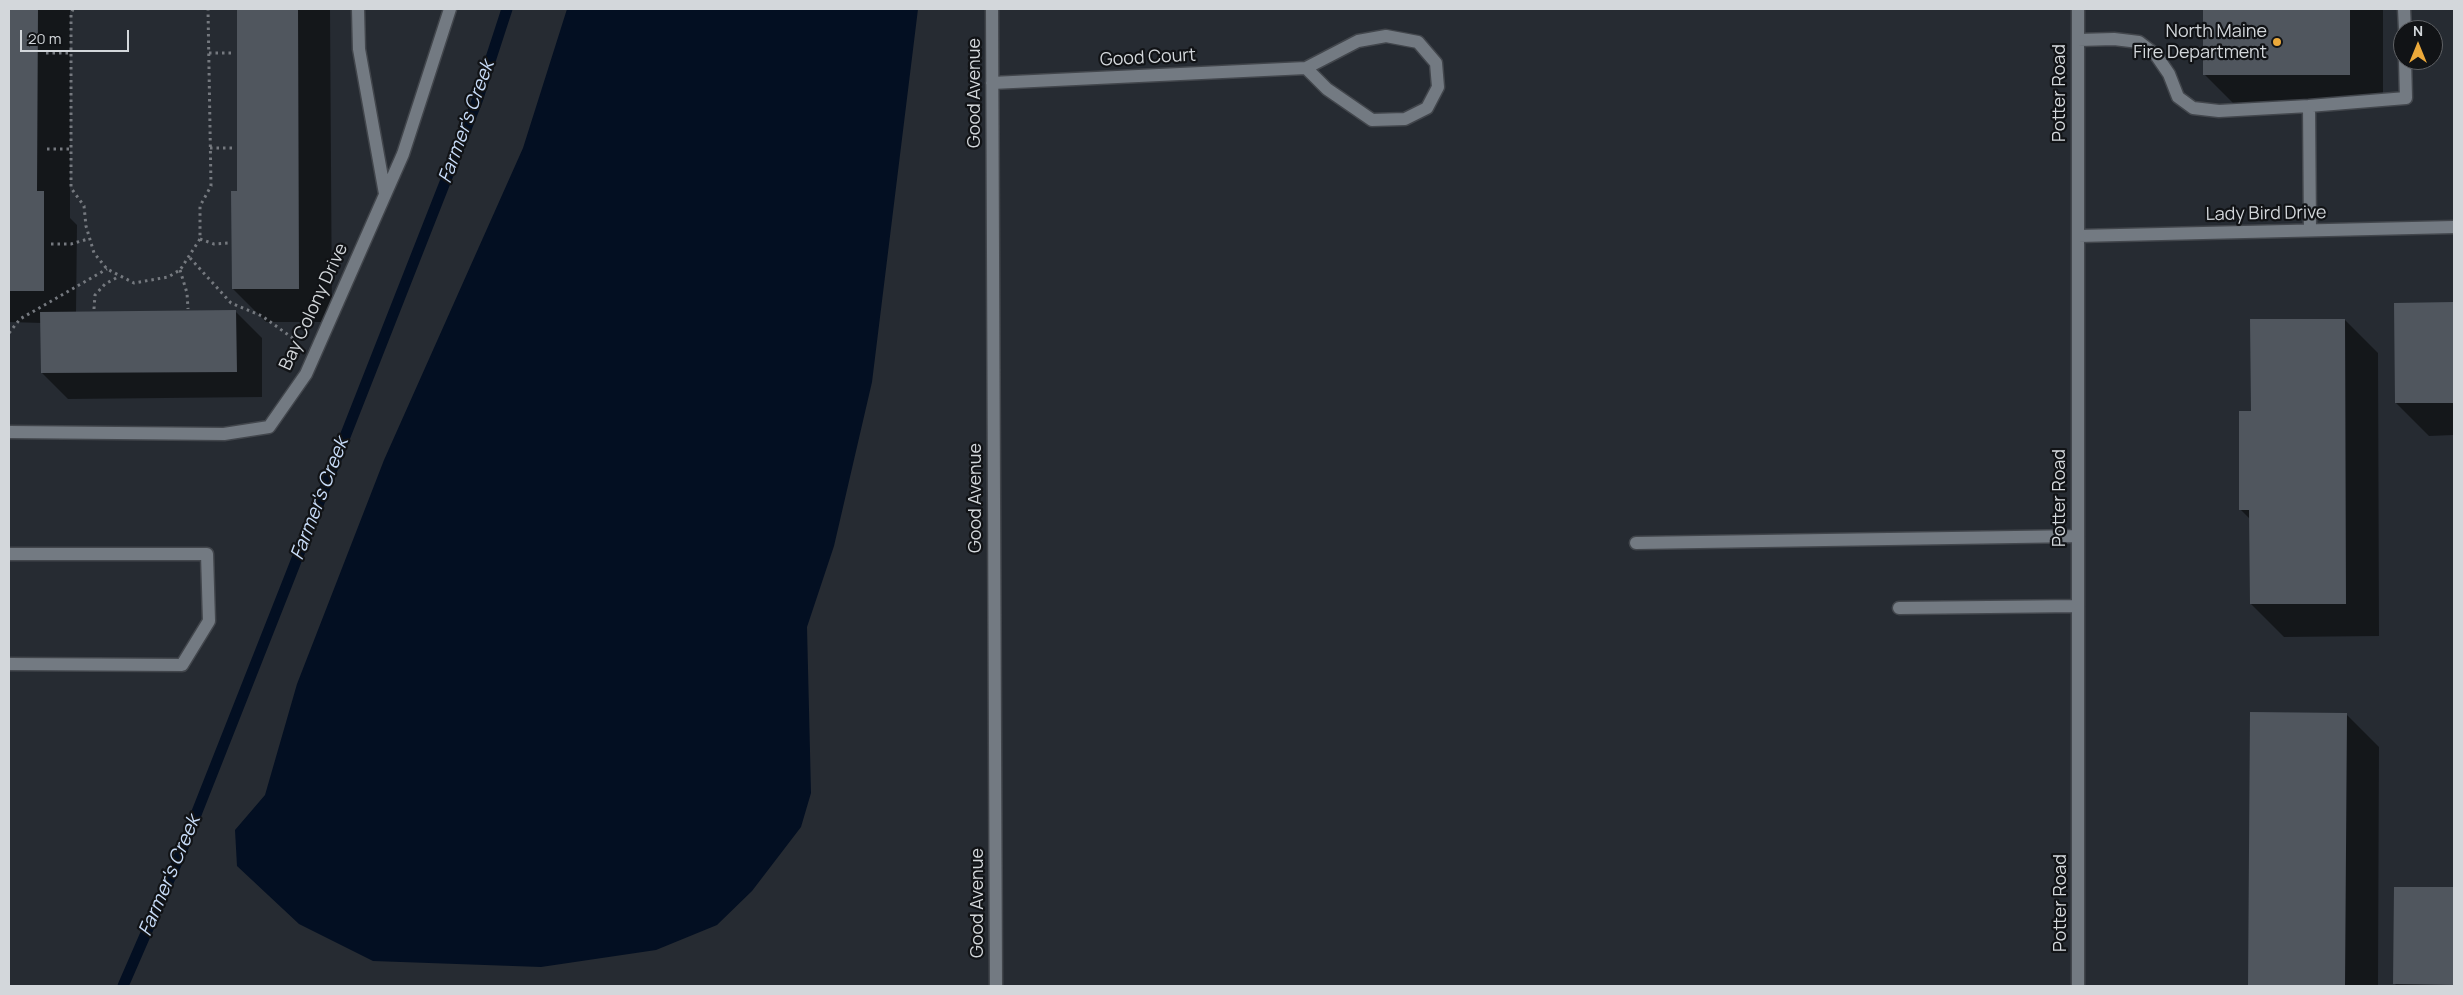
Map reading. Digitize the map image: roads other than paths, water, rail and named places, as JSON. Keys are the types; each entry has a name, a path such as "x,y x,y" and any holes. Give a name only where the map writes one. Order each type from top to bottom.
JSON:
{"street":[{"path":"358,9 359,49 385,194"},
{"name":"Bay Colony Drive","path":"9,432 224,434 269,427 306,374 403,154 450,9"},
{"name":"Good Avenue","path":"992,9 996,986"},
{"name":"Potter Road","path":"2078,9 2078,986"},
{"name":"Good Court","path":"992,83 1306,68 1358,41 1386,36 1418,42 1436,63 1438,87 1427,108 1405,119 1372,120 1328,89 1306,68"},
{"path":"2078,40 2114,39 2139,42 2156,55 2169,74 2178,97 2193,108 2219,110 2309,106 2406,98 2405,70"},
{"path":"2309,106 2310,230"},
{"name":"Lady Bird Drive","path":"2078,236 2454,226"},
{"path":"1636,543 2078,536"},
{"path":"9,554 207,554 210,621 182,665 9,664"},
{"path":"1899,608 2078,606"}],"water":[{"path":"567,9 918,9 872,382 834,546 807,627 811,793 801,827 752,891 717,925 656,950 541,967 373,961 299,924 237,866 235,830 265,795 297,684 384,460 523,148"}],"waterway":[{"name":"Farmer's Creek","path":"123,986 180,855 477,101 507,9"}],"place":[{"name":"North Maine Fire Department","path":"2277,42"}]}
